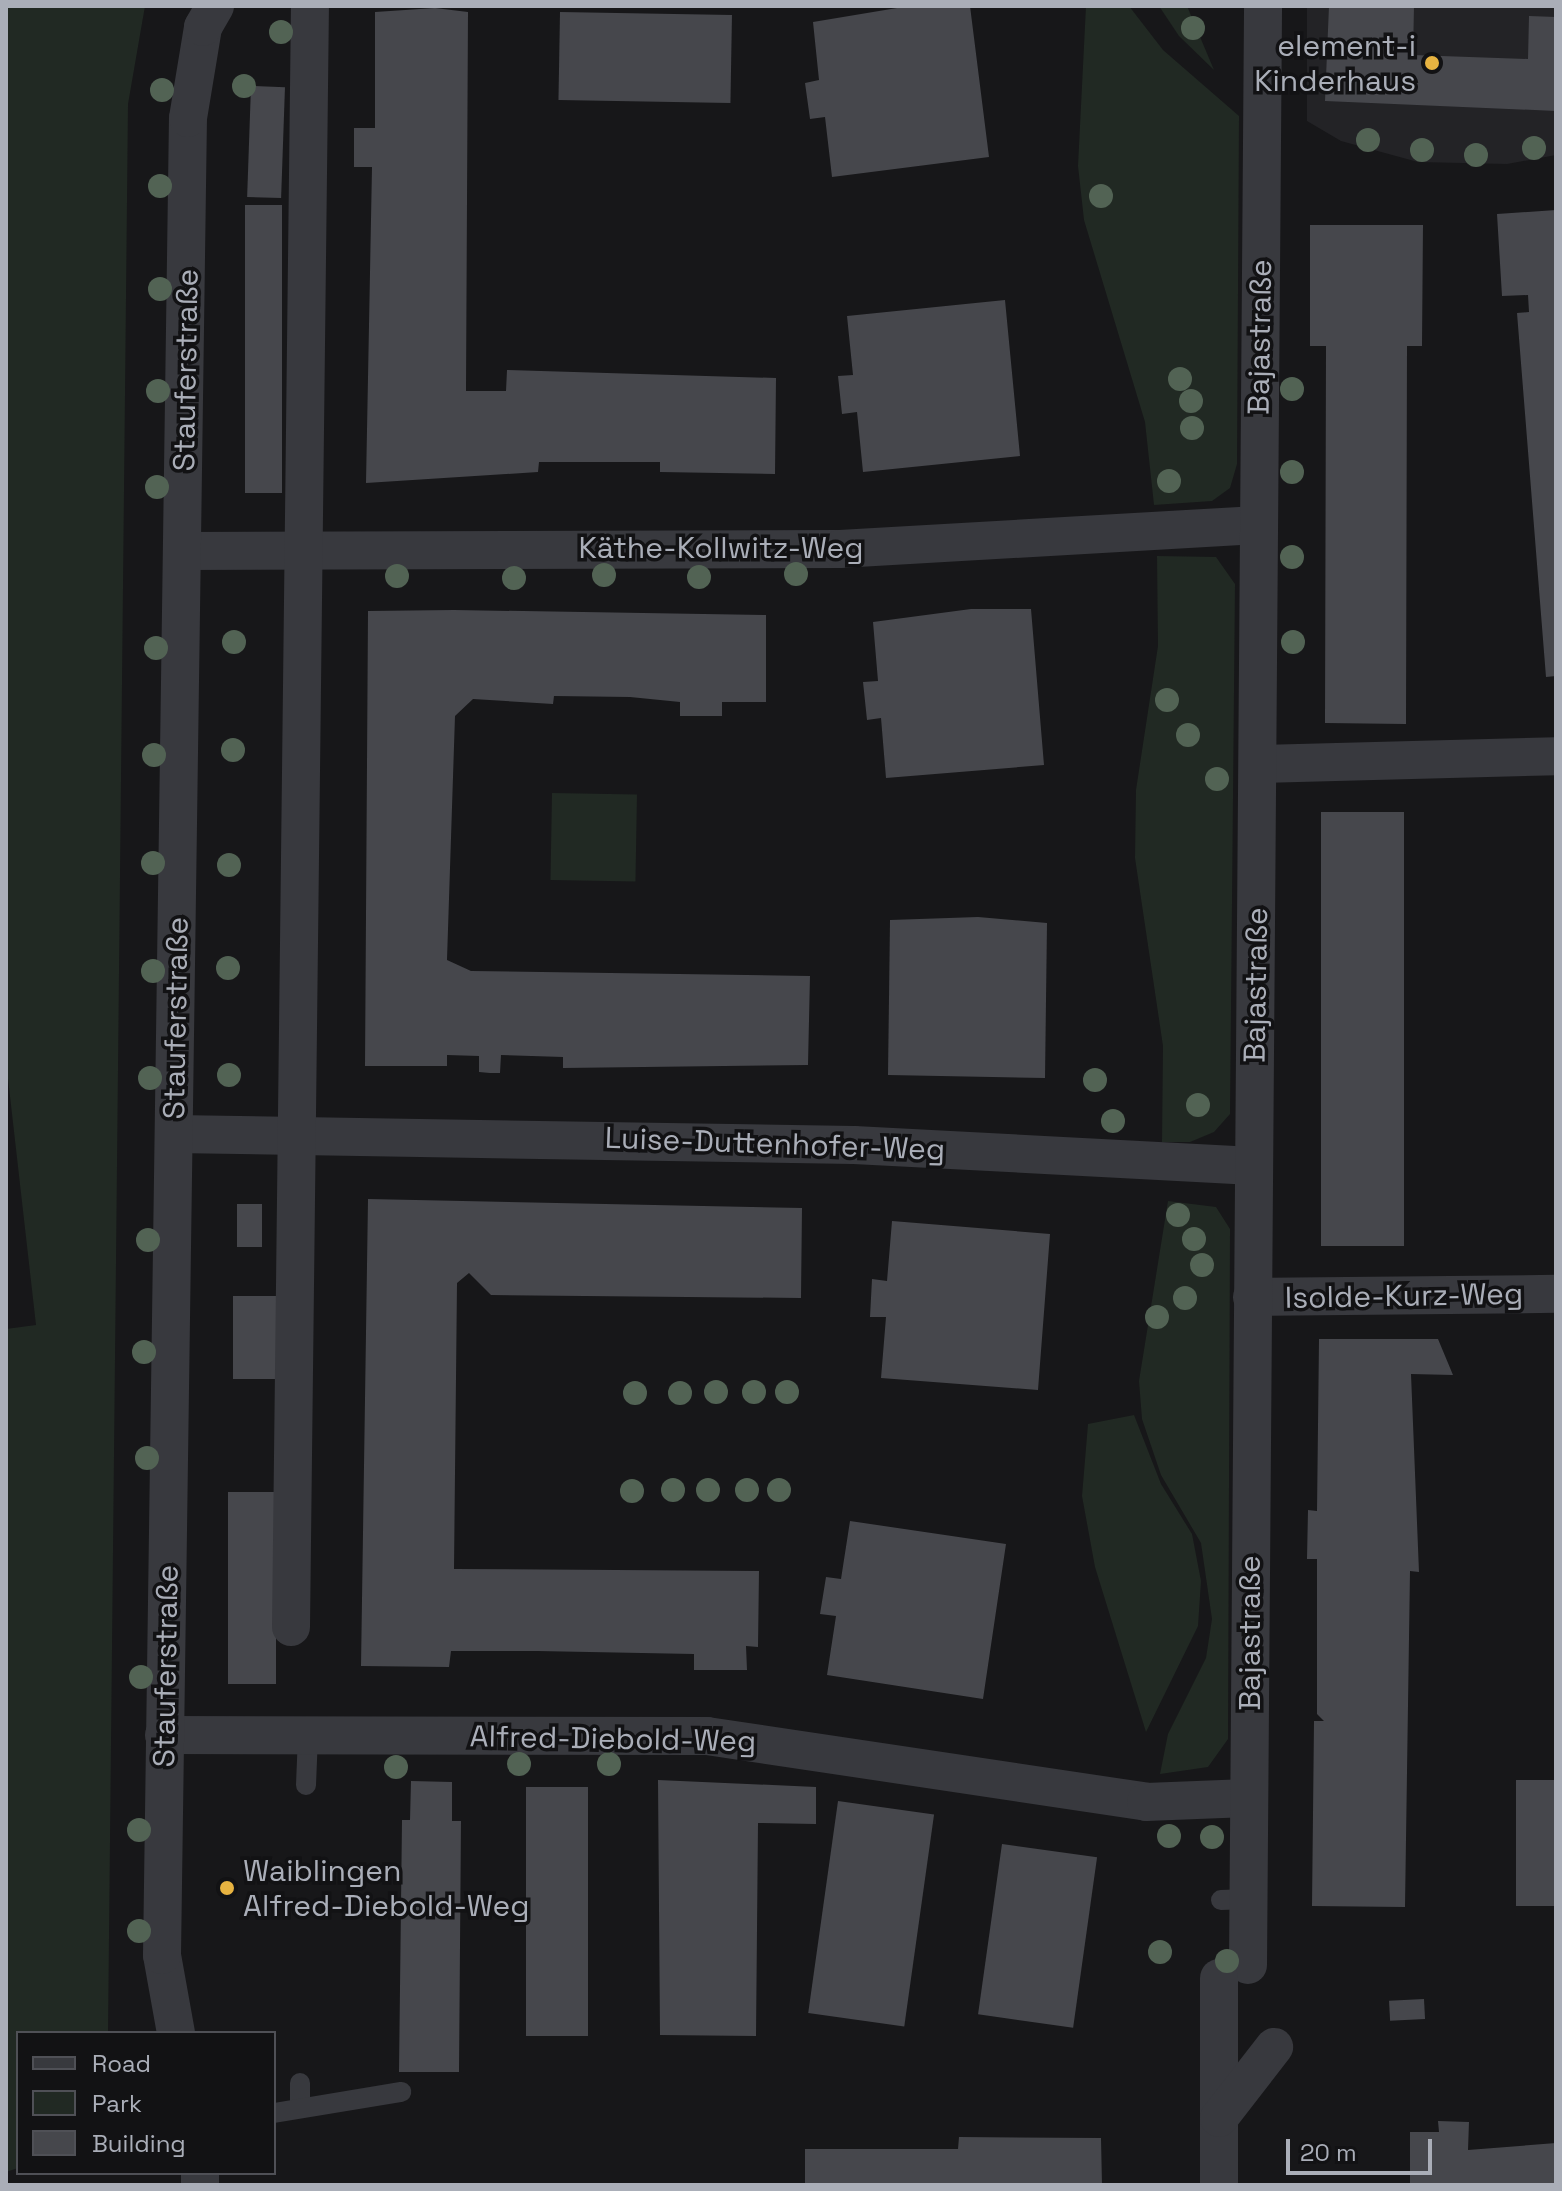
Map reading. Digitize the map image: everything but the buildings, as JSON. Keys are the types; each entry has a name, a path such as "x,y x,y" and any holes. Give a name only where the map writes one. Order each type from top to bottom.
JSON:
{"street":[{"name":"Stauferstraße","path":"176,2031 162,1955 188,118 203,27 215,6"},
{"path":"291,1627 310,6"},
{"name":"Bajastraße","path":"1219,2185 1219,2118 1233,1971 1235,1900 1248,1798 1263,6"},
{"name":"Käthe-Kollwitz-Weg","path":"184,551 840,549 1257,525"},
{"path":"1259,764 1556,756"},
{"name":"Luise-Duttenhofer-Weg","path":"174,1134 854,1145 1253,1166"},
{"name":"Isolde-Kurz-Weg","path":"1252,1297 1556,1294"},
{"name":"Alfred-Diebold-Weg","path":"164,1735 707,1736 1146,1802 1248,1798"},
{"path":"1219,2118 1274,2047"}],"lane":[{"path":"306,1785 308,1735"},
{"path":"300,2083 300,2108"},
{"path":"276,2113 401,2092"}],"shaded area":[{"name":"element-i Kinderhaus","path":"1307,6 1556,6 1556,155 1507,164 1418,162 1341,141 1307,121"}],"green space":[{"path":"6,6 145,6 128,104 108,2031 16,2031 16,2169 6,2172 6,1329 36,1325 6,1061"},
{"path":"1086,6 1129,6 1163,50 1239,116 1237,464 1230,488 1212,501 1154,505 1145,422 1084,220 1078,166"},
{"path":"1159,6 1187,6 1214,70 1179,36"},
{"path":"1157,556 1216,557 1235,584 1230,1114 1214,1132 1190,1142 1162,1142 1163,1046 1135,858 1136,790 1158,646"},
{"path":"552,793 637,794 635,881 550,880"},
{"path":"1168,1201 1216,1207 1230,1229 1228,1739 1208,1767 1160,1774 1168,1734 1206,1658 1212,1619 1201,1543 1161,1475 1142,1419 1139,1381"},
{"path":"1134,1415 1161,1484 1192,1534 1201,1581 1198,1626 1146,1732 1095,1567 1082,1496 1088,1424"}],"place":[{"name":"element-i Kinderhaus","path":"1432,63"},
{"name":"Waiblingen Alfred-Diebold-Weg","path":"227,1888"}]}
